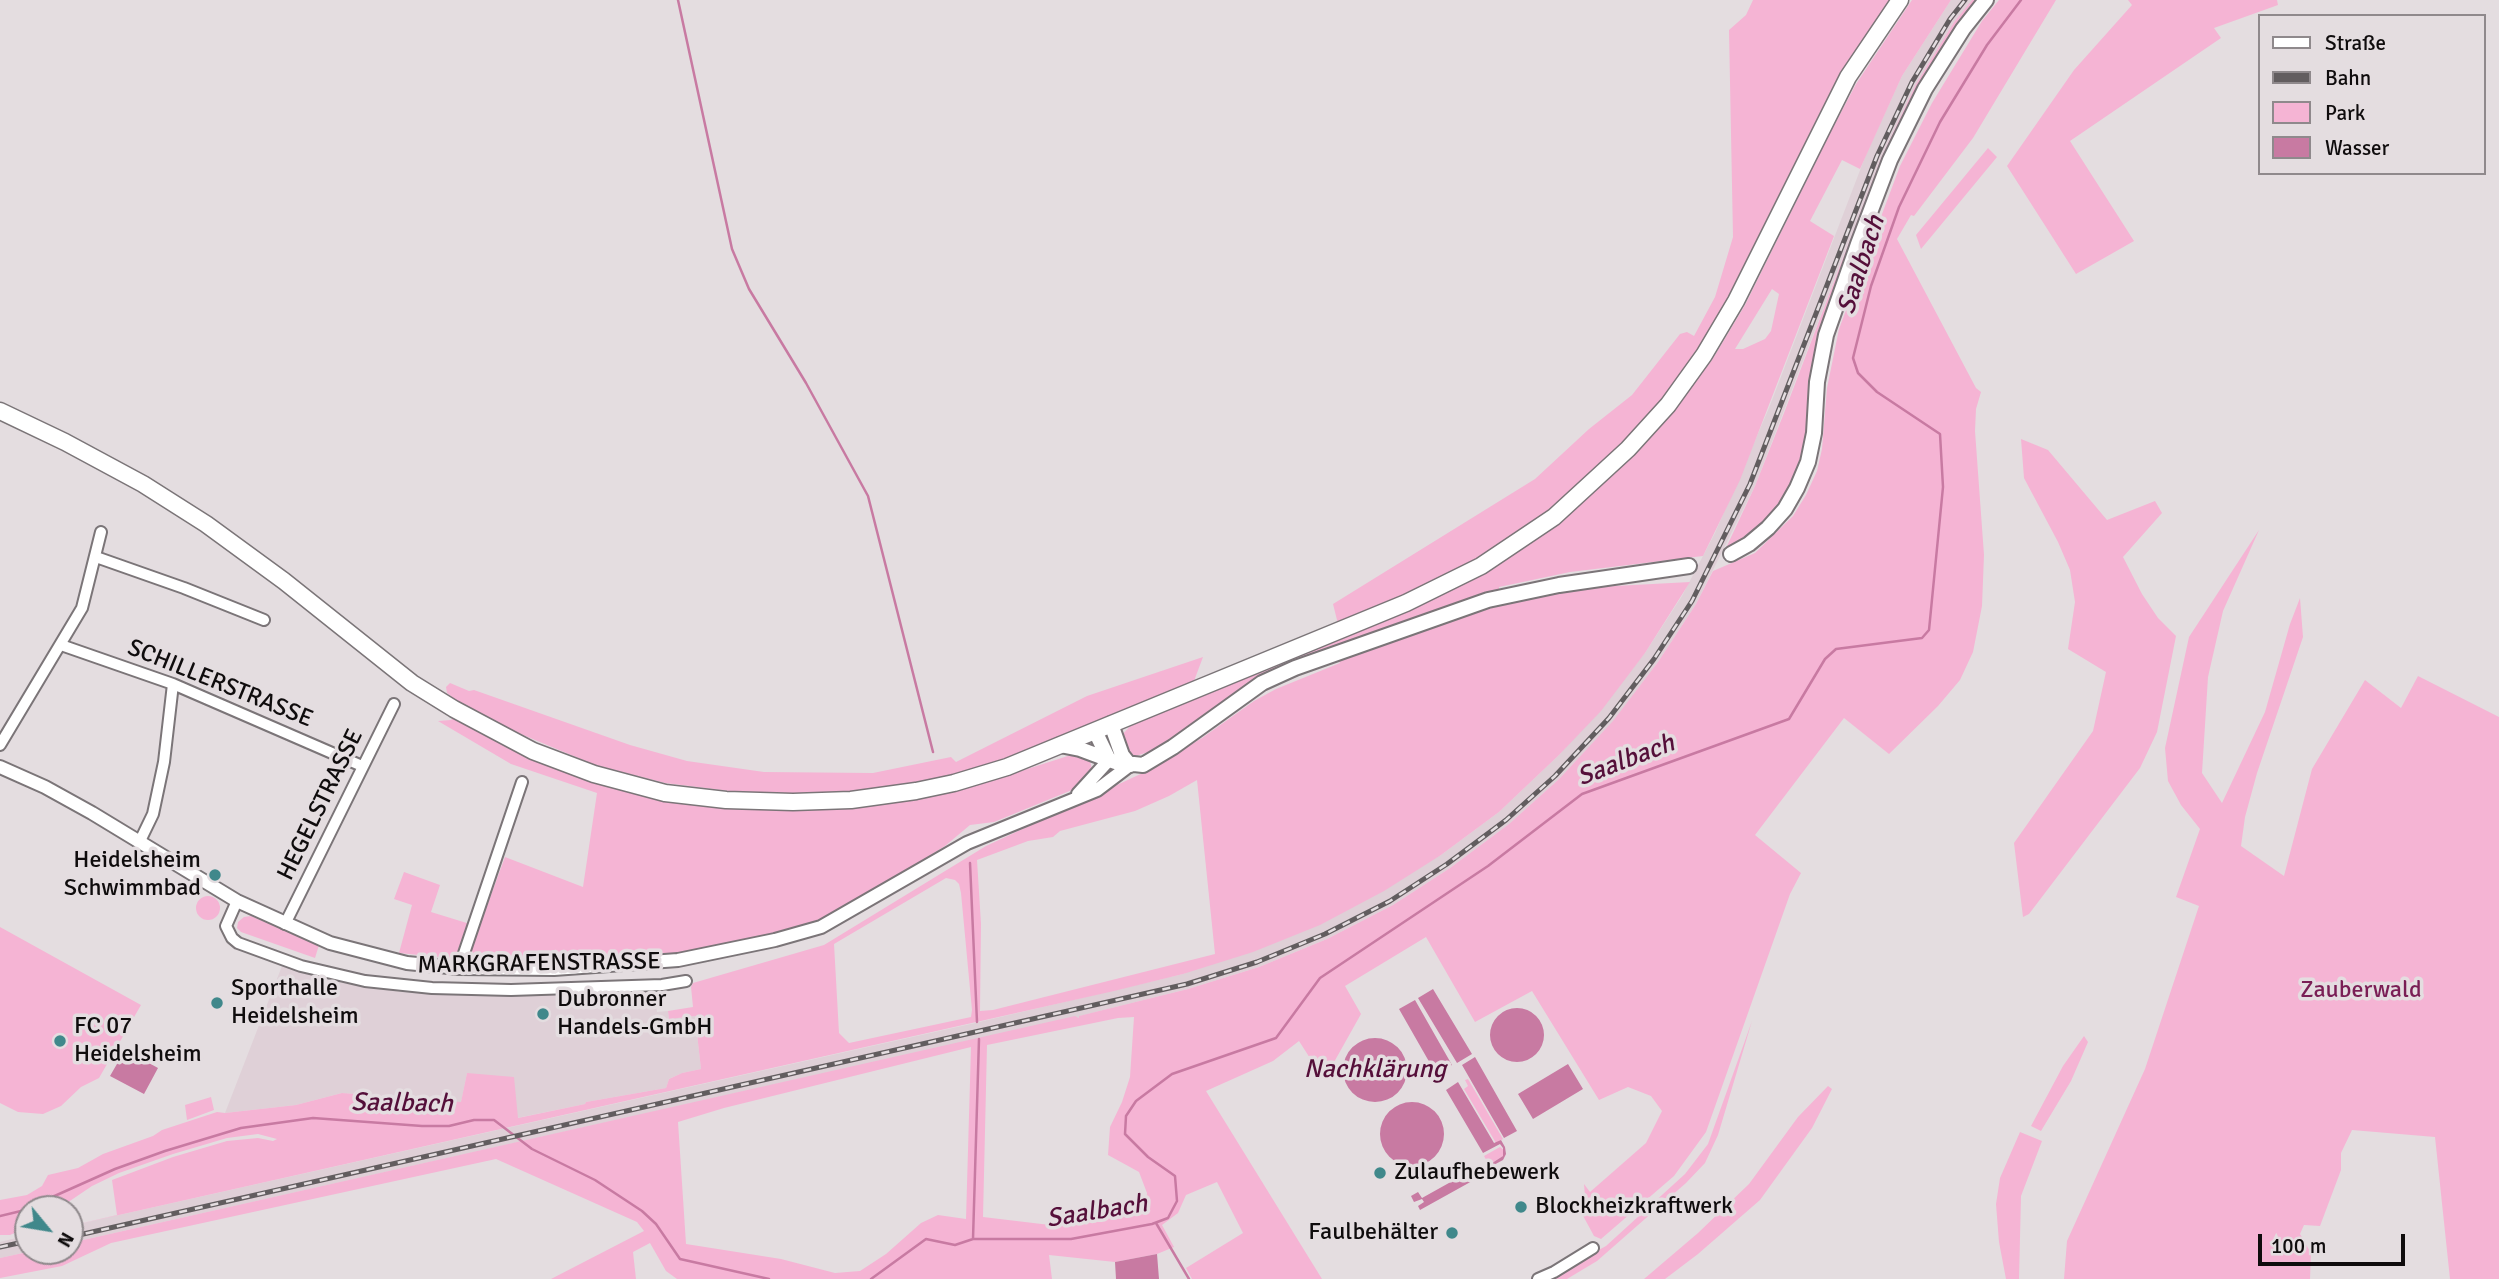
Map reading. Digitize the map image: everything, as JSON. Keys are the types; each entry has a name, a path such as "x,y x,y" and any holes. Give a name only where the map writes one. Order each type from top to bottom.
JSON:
{"main road":[{"path":"0,411 143,484 206,524 284,581 403,677 454,709 533,751 594,774 665,793 726,800 851,800 954,783 1007,767 1406,603 1504,552 1554,517 1628,449 1660,414 1704,355 1736,301 1848,77 1900,0"},
{"path":"1731,554 1749,544 1768,528 1785,509 1797,488 1808,462 1814,433 1817,382 1826,335 1890,160 1925,89 1963,29 1986,0"},
{"path":"1060,745 1130,765 1150,762 1262,683 1295,668 1488,600 1559,584 1689,566"},
{"path":"1111,724 1122,755 1130,765"},
{"path":"1095,731 1109,760"}],"street":[{"path":"0,745 82,608 101,532"},
{"path":"96,556 264,620"},
{"name":"SCHILLERSTRASSE","path":"61,645 173,684 362,766"},
{"path":"139,842 153,814 159,788 173,684"},
{"name":"HEGELSTRASSE","path":"285,924 394,704"},
{"path":"1070,801 1086,788 1109,760"},
{"name":"MARKGRAFENSTRASSE","path":"0,767 45,787 237,901 285,924 357,951 407,963 459,968 554,969 678,960 775,940 821,927 967,842 1097,790 1130,765"},
{"path":"459,968 522,782"},
{"name":"MARKGRAFENSTRASSE","path":"237,901 226,926 238,943 301,966 365,981 432,988 511,990 662,985 686,981"},
{"path":"1538,1279 1593,1248"}],"shaded area":[{"path":"1951,0 1972,0 1954,22 1916,84 1881,158 1755,486 1696,604 1658,662 1614,721 1559,779 1509,824 1450,868 1393,905 1327,939 1259,967 1079,1018 84,1240 84,1223 1183,974 1441,855 1499,812 1558,756 1645,653 1682,596 1715,533 1769,408 1867,152 1902,76"},
{"path":"282,966 331,981 402,992 512,996 649,991 655,996 657,1012 668,1011 669,1019 695,1016 701,1069 669,1079 666,1088 517,1118 467,1073 461,1103 342,1093 296,1105 225,1113"},
{"path":"14,1238 14,1255 0,1258 0,1242"}],"green space":[{"path":"1753,0 1892,0 1869,31 1823,107 1726,304 1668,397 1617,451 1579,486 1519,534 1451,576 1338,624 1333,604 1535,479 1589,429 1632,395 1680,334 1687,332 1694,336 1715,297 1733,237 1729,30 1746,15"},
{"path":"1912,0 1951,0 1902,76 1860,169 1842,160 1810,221 1834,236 1740,480 1703,556 1570,572 1499,587 1499,590 1348,641 1272,671 1154,750 1136,756 1128,753 1122,740 1123,734 1131,725 1467,581 1498,564 1546,531 1609,477 1669,417 1712,360 1745,305 1856,84","holes":["1772,289 1779,294 1771,331 1765,339 1743,349 1735,349"]},
{"path":"1972,0 1978,0 1852,242 1800,465 1791,487 1769,516 1726,548 1755,486 1881,158 1916,84 1954,22"},
{"path":"1999,0 2056,0 1973,138 1914,216 1911,215 1897,239 1976,388 1981,392 1976,409 1975,431 1984,555 1982,606 1973,652 1960,680 1938,706 1889,754 1844,718 1755,835 1801,873 1790,894 1706,1132 1674,1176 1601,1239 1594,1236 1581,1212 1586,1209 1584,1184 1590,1192 1646,1143 1662,1111 1651,1096 1628,1087 1599,1100 1532,991 1475,1022 1426,937 1345,986 1361,1014 1324,1080 1299,1041 1273,1061 1206,1091 1322,1279 1192,1279 1186,1268 1243,1233 1217,1182 1186,1195 1178,1213 1162,1225 1174,1247 1157,1254 1115,1262 1049,1255 1052,1279 677,1279 666,1271 650,1243 633,1252 636,1279 551,1279 644,1231 637,1222 496,1159 111,1243 84,1256 84,1240 1075,1016 1079,1018 1188,989 1259,967 1327,939 1393,905 1450,868 1509,824 1559,779 1613,721 1658,662 1696,604 1713,571 1755,553 1793,516 1817,471 1822,449 1827,388 1839,329 1900,166 1932,103 1982,21","holes":["1134,1017 1130,1077 1110,1127 1108,1155 1139,1172 1147,1193 1146,1205 1135,1213 1110,1214 1076,1225 1050,1225 983,1217 987,1045","971,1047 966,1219 938,1215 921,1223 886,1254 860,1271 835,1273 781,1259 686,1244 678,1122 724,1108"]},
{"path":"2128,0 2277,0 2278,5 2214,28 2221,38 2070,141 2134,241 2076,274 2007,166 2074,70 2132,5"},
{"path":"1988,148 1997,157 1921,249 1916,235"},
{"path":"2021,439 2048,450 2107,520 2155,501 2162,513 2123,557 2158,618 2176,636 2157,732 2140,768 2029,914 2023,917 2014,843 2093,731 2106,672 2068,649 2075,602 2070,570 2024,478"},
{"name":"Zauberwald","path":"2259,530 2223,611 2208,677 2202,773 2222,803 2265,712 2300,598 2303,637 2257,773 2245,817 2241,846 2284,876 2312,769 2365,680 2401,708 2418,676 2499,717 2499,1279 2450,1279 2435,1137 2352,1130 2341,1153 2341,1170 2320,1226 2304,1225 2300,1234 2311,1253 2310,1279 2064,1279 2067,1241 2145,1069 2199,906 2176,897 2200,829 2181,805 2168,781 2165,748 2189,637"},
{"path":"1690,582 1645,653 1601,711 1499,812 1441,855 1384,891 1320,925 1253,952 1183,974 1114,991 84,1223 117,1215 112,1180 173,1157 227,1141 277,1139 258,1134 227,1138 119,1173 79,1195 27,1195 42,1186 48,1175 78,1168 103,1154 153,1136 162,1130 217,1112 296,1105 342,1093 461,1102 467,1073 514,1077 518,1118 586,1102 666,1088 669,1079 701,1069 695,1016 669,1019 668,1011 693,1007 693,983 824,945 986,846 1147,771 1276,689 1340,663 1337,659 1439,623 1559,589","holes":["1197,780 1215,954 980,1011 981,924 977,860 1028,841 1053,837 1060,831 1135,811","946,878 955,880 961,893 971,1017 849,1043 839,1033 834,944"]},
{"path":"1203,657 1194,681 996,763 895,789 810,796 754,794 665,783 595,765 492,722 461,704 447,693 446,687 450,683 469,691 474,690 630,745 687,761 764,772 873,773 951,757 956,762 1087,696"},
{"path":"454,717 525,755 660,796 887,802 971,787 1071,755 1087,757 1092,769 1080,786 1072,790 994,822 970,825 945,846 895,877 834,914 803,928 677,955 558,964 486,963 470,952 505,857 583,887 597,793 511,764 438,721 451,720"},
{"path":"404,872 440,885 431,912 470,924 458,959 399,953 412,905 394,899"},
{"path":"208,896 216,900 220,908 216,916 208,920 200,916 196,908 200,900"},
{"path":"251,916 319,945 315,958 241,932 237,928 238,922"},
{"name":"FC 07 Heidelsheim","path":"0,927 141,1005 99,1078 81,1087 61,1106 43,1114 18,1112 0,1103"},
{"path":"1752,1021 1718,1135 1705,1163 1597,1261 1567,1279 1546,1279 1606,1246 1685,1174 1708,1144"},
{"path":"2084,1036 2088,1042 2071,1081 2041,1131 2031,1126 2063,1066"},
{"path":"1468,1079 1503,1139 1496,1143 1464,1089 1468,1086 1465,1080"},
{"path":"1828,1086 1832,1089 1812,1128 1760,1200 1665,1279 1644,1279 1698,1233 1749,1184 1798,1117"},
{"path":"211,1097 214,1110 187,1120 185,1105"},
{"path":"2020,1132 2042,1141 2021,1196 2019,1279 2006,1279 1996,1204 2000,1178"},
{"path":"1500,1147 1504,1150 1503,1156 1489,1165 1484,1156"},
{"path":"14,1197 14,1233 10,1235 0,1235 0,1200"},
{"path":"14,1255 14,1265 64,1265 0,1278 0,1258"}],"water":[{"path":"1433,989 1472,1054 1457,1063 1418,998"},
{"path":"1415,1000 1452,1065 1442,1071 1445,1076 1439,1079 1399,1009"},
{"name":"Nachklärung","path":"1522,1008 1532,1012 1540,1020 1544,1035 1540,1050 1532,1058 1512,1062 1502,1058 1494,1050 1490,1030 1494,1020 1502,1012"},
{"name":"Nachklärung","path":"1375,1038 1393,1044 1401,1052 1407,1070 1401,1088 1393,1096 1375,1102 1357,1096 1349,1088 1343,1070 1349,1052 1357,1044"},
{"path":"125,1050 158,1068 144,1094 110,1076"},
{"path":"1475,1057 1517,1131 1504,1138 1462,1065"},
{"path":"1568,1064 1583,1089 1533,1119 1518,1094"},
{"path":"1458,1082 1494,1143 1501,1140 1505,1147 1503,1160 1490,1167 1489,1165 1503,1156 1503,1148 1500,1144 1483,1153 1446,1090"},
{"name":"Nachklärung","path":"1412,1102 1430,1108 1438,1116 1444,1134 1438,1152 1430,1160 1412,1166 1394,1160 1386,1152 1380,1134 1386,1116 1394,1108"},
{"path":"1480,1170 1483,1175 1420,1210 1418,1206 1424,1202 1422,1199 1414,1202 1411,1196 1418,1192 1422,1198 1465,1174 1468,1177"},
{"path":"1157,1254 1159,1279 1116,1279 1115,1262"}],"waterway":[{"path":"678,0 732,249 749,289 806,383 868,496 933,752"},
{"name":"Saalbach","path":"871,1279 926,1239 955,1245 973,1239 1071,1239 1152,1224 1168,1218 1177,1201 1175,1176 1148,1157 1125,1134 1126,1116 1136,1101 1172,1074 1276,1038 1320,978 1488,866 1582,794 1789,719 1825,659 1836,649 1922,638 1929,630 1943,487 1940,434 1877,392 1858,373 1853,358 1871,286 1899,207 1940,122 1987,45 2021,0"},
{"path":"970,863 977,1022"},
{"path":"973,1239 979,1039"},
{"name":"Saalbach","path":"0,1216 21,1211 115,1169 241,1128 313,1118 422,1126 449,1126 474,1120 494,1120 532,1149 595,1180 642,1211 656,1224 680,1259 769,1279"},
{"path":"1156,1223 1189,1279"}],"railway":[{"path":"84,1234 1187,984 1257,962 1325,934 1390,901 1447,864 1506,820 1555,776 1609,718 1654,659 1692,601 1750,484 1877,156 1912,82 1950,19 1965,0"},
{"path":"0,1247 14,1244"}],"place":[{"name":"Heidelsheim Schwimmbad","path":"215,875"},
{"name":"Sporthalle Heidelsheim","path":"217,1003"},
{"name":"Dubronner Handels-GmbH","path":"543,1014"},
{"name":"FC 07 Heidelsheim","path":"60,1041"},
{"name":"Zulaufhebewerk","path":"1380,1173"},
{"name":"Blockheizkraftwerk","path":"1521,1207"},
{"name":"Faulbehälter","path":"1452,1233"}]}
